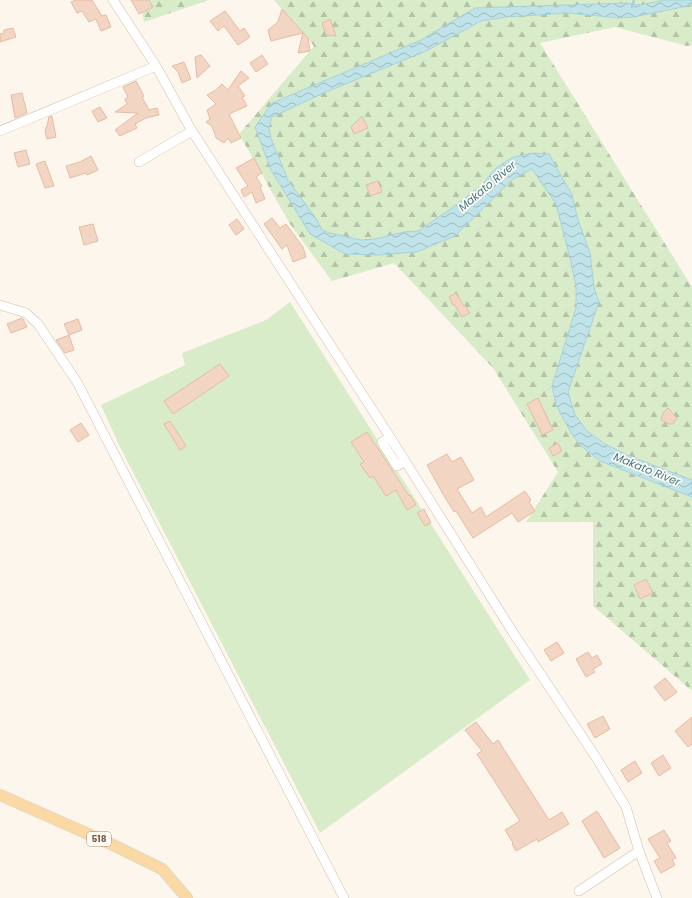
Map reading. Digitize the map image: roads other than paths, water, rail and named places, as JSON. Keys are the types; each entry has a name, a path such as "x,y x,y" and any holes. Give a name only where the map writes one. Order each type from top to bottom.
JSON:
{"main road":[{"name":"518","path":"0,796 112,845 162,869 187,898"}],"street":[{"path":"113,0 156,66 192,132 390,437 514,634 597,759 626,807 640,851 658,898"},
{"path":"0,131 156,66"},
{"path":"139,162 192,132"},
{"path":"0,306 26,313 38,324 77,382 344,898"},
{"path":"579,891 640,851"}],"water":[{"name":"Makato River","path":"664,0 692,0 692,5 634,17 619,18 569,13 506,17 481,21 426,51 326,92 272,117 269,128 271,138 288,180 317,220 322,230 361,240 418,231 480,187 496,168 513,157 533,153 549,154 572,195 578,220 590,253 594,287 599,302 568,392 575,415 587,431 605,444 627,455 692,480 692,497 600,461 580,445 570,431 556,405 552,386 576,308 576,286 556,204 532,169 513,179 455,236 416,252 378,255 345,254 310,234 271,170 255,127 272,103 421,40 475,8 626,3 640,5"}],"waterway":[{"path":"632,7 634,0"}]}
